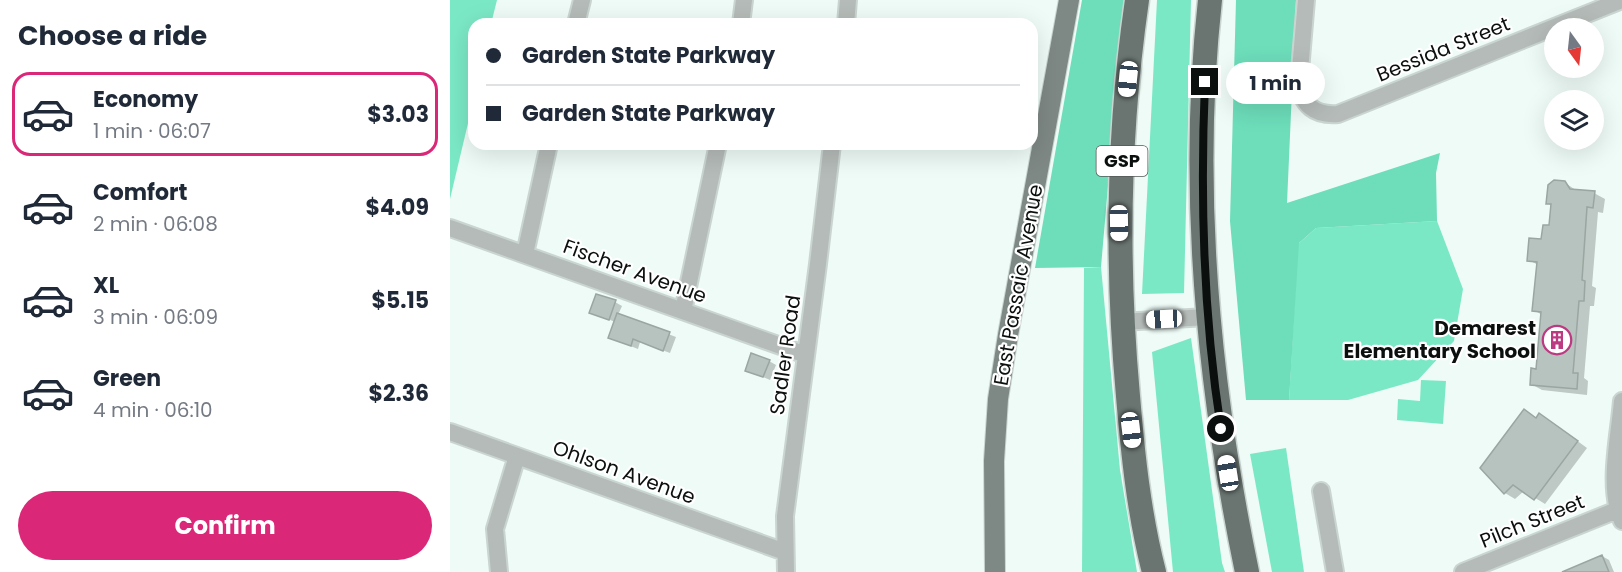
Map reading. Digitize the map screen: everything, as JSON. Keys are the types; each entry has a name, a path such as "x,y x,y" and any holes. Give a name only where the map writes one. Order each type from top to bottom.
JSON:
{"highway":[{"name":"GSP","path":"1137,0 1124,131 1119,223 1121,322 1144,533 1154,572"},
{"path":"1210,0 1203,133 1202,221 1208,317 1218,408 1231,494 1247,572"}],"main road":[{"name":"East Passaic Avenue","path":"995,572 994,461 998,399 1069,0"}],"street":[{"path":"578,18 582,0"},
{"path":"742,18 744,0"},
{"path":"846,18 848,0"},
{"name":"Bessida Street","path":"1306,0 1300,92 1310,108 1318,113 1338,114 1622,0"},
{"path":"525,254 548,150"},
{"path":"683,311 717,150"},
{"name":"Sadler Road","path":"786,572 785,516 831,150"},
{"name":"Fischer Avenue","path":"450,228 806,355"},
{"path":"1121,322 1208,317"},
{"path":"1619,515 1614,485 1622,402"},
{"name":"Ohlson Avenue","path":"450,432 785,552"},
{"path":"499,572 495,529 517,456"},
{"path":"1321,491 1335,572"},
{"name":"Pilch Street","path":"1463,572 1619,515"}],"green space":[{"path":"450,0 497,0 492,18 468,18 468,123 450,199"},
{"path":"1082,0 1124,0 1101,267 1035,268"},
{"path":"1157,0 1191,0 1184,293 1142,294"},
{"path":"1236,0 1296,0 1287,203 1440,153 1436,173 1437,221 1316,228 1299,243 1289,400 1246,400 1230,221"},
{"path":"1437,221 1463,289 1454,341 1418,380 1348,400 1289,400 1298,244 1316,228"},
{"path":"1101,267 1120,470 1137,572 1082,572 1084,268"},
{"path":"1191,338 1225,572 1173,572 1152,352"},
{"path":"1421,380 1446,381 1443,424 1397,420 1398,399 1420,401"},
{"path":"1286,448 1304,572 1272,572 1250,454"}],"building":[{"name":"Demarest Elementary School","path":"1554,180 1565,181 1570,189 1595,191 1593,208 1587,207 1582,280 1585,281 1584,301 1579,301 1573,373 1578,373 1577,389 1530,385 1531,368 1536,369 1541,312 1532,311 1537,262 1527,261 1529,238 1541,239 1543,225 1549,225 1551,204 1546,204 1548,185"},
{"path":"596,294 616,300 609,320 589,313"},
{"path":"617,313 670,332 663,351 633,339 631,346 608,338"},
{"path":"751,353 770,360 763,377 745,371"},
{"path":"1524,409 1536,418 1539,413 1578,441 1534,500 1513,485 1504,494 1480,468"},
{"path":"1602,555 1609,572 1562,572"}],"place":[{"name":"Demarest Elementary School","path":"1557,340"}],"route":[{"path":"1205,82 1202,221 1208,317 1221,429"}]}
